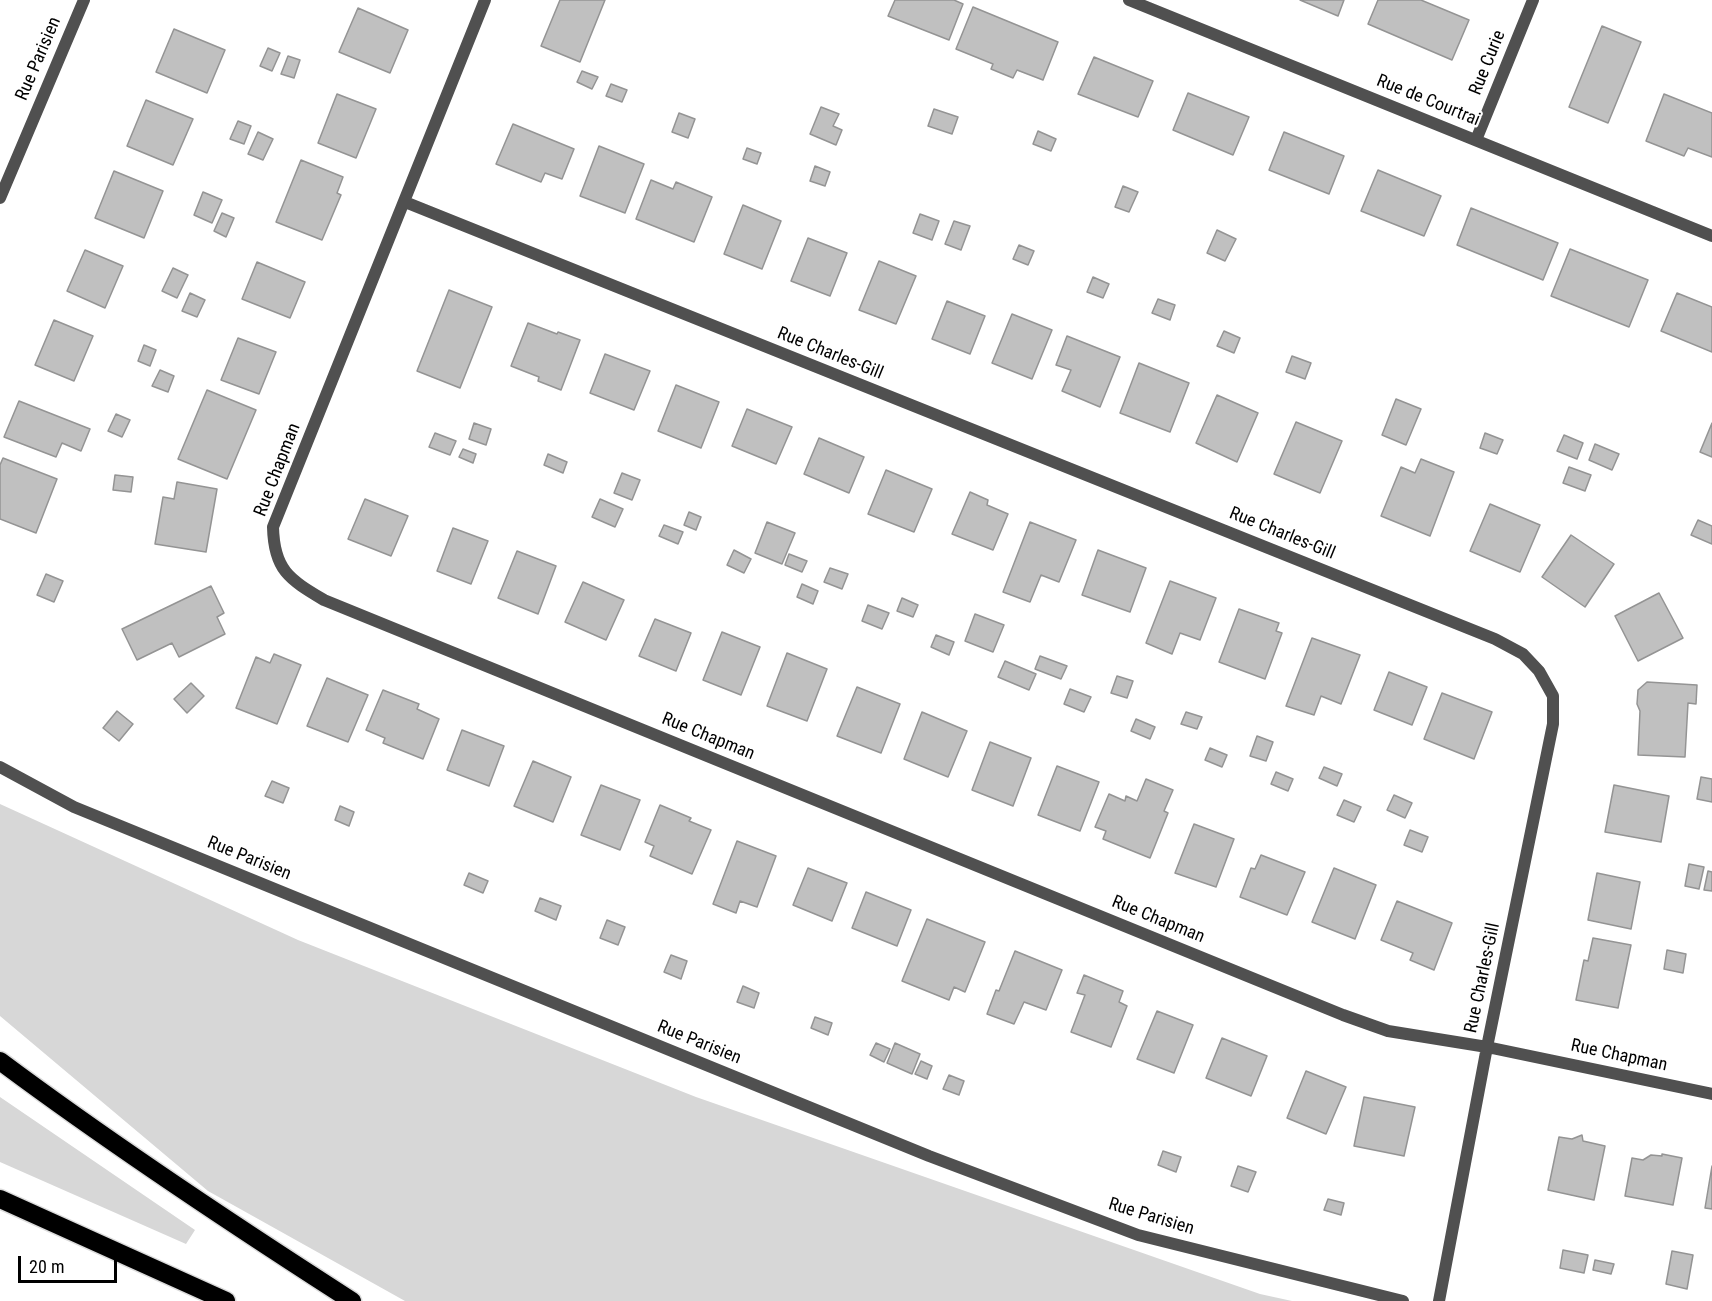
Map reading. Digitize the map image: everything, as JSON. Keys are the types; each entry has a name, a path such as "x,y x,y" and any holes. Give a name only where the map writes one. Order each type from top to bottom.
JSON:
{"highway":[{"path":"0,1061 188,1194 352,1301"},
{"path":"0,1199 226,1301"}],"street":[{"name":"Rue Parisien","path":"0,198 84,0"},
{"name":"Rue Chapman","path":"485,0 273,527 274,549 281,566 300,586 324,600 1343,1015 1388,1031 1487,1047 1712,1094"},
{"name":"Rue de Courtrai","path":"1130,0 1712,236"},
{"name":"Rue Curie","path":"1476,140 1533,0"},
{"name":"Rue Charles-Gill","path":"405,202 1494,639 1523,654 1539,670 1553,696 1553,724 1487,1047 1439,1301"},
{"name":"Rue Parisien","path":"0,767 74,807 951,1165 1138,1235 1403,1301"}],"shaded area":[{"path":"0,804 298,940 696,1097 1260,1294 1292,1301 405,1301 208,1191 0,1016"},
{"path":"0,1097 195,1230 186,1244 0,1162"}],"building":[{"path":"560,0 605,0 580,62 541,46"},
{"path":"895,0 954,0 963,4 949,40 888,16"},
{"path":"1300,0 1344,0 1338,16"},
{"path":"1378,0 1421,0 1469,20 1452,60 1368,24"},
{"path":"973,7 1058,42 1043,80 1017,70 1013,78 991,69 993,64 956,49"},
{"path":"358,8 408,30 390,73 339,52"},
{"path":"1602,26 1641,42 1608,123 1569,107"},
{"path":"174,29 225,50 207,93 156,72"},
{"path":"268,48 280,53 272,71 260,66"},
{"path":"288,56 300,60 294,78 281,74"},
{"path":"1094,57 1153,81 1138,117 1078,94"},
{"path":"582,71 598,77 592,89 577,82"},
{"path":"611,84 627,90 622,102 606,96"},
{"path":"1188,93 1249,117 1233,155 1173,130"},
{"path":"337,94 376,109 356,158 318,143"},
{"path":"1664,94 1712,113 1712,157 1688,148 1684,156 1646,141"},
{"path":"146,100 193,119 173,165 127,146"},
{"path":"821,107 839,114 833,126 842,130 836,145 810,134"},
{"path":"934,109 958,117 952,134 928,126"},
{"path":"679,113 695,119 688,138 672,132"},
{"path":"238,121 251,126 244,144 230,139"},
{"path":"513,124 574,149 562,179 545,173 541,182 496,164"},
{"path":"1038,131 1056,139 1051,151 1033,144"},
{"path":"258,132 273,139 263,160 248,154"},
{"path":"1284,132 1344,156 1329,194 1269,170"},
{"path":"599,146 644,164 625,213 580,196"},
{"path":"747,148 761,153 757,164 743,159"},
{"path":"301,160 343,177 337,193 341,195 322,240 276,222"},
{"path":"815,166 830,172 825,186 810,181"},
{"path":"1378,170 1441,196 1424,236 1361,211"},
{"path":"114,171 163,191 144,238 95,218"},
{"path":"651,180 673,189 676,182 712,197 694,242 636,219"},
{"path":"1123,186 1138,192 1129,212 1115,207"},
{"path":"203,192 222,200 212,223 194,215"},
{"path":"743,205 781,221 762,269 724,254"},
{"path":"1471,208 1558,243 1543,280 1457,245"},
{"path":"222,213 234,218 226,237 214,231"},
{"path":"920,214 939,221 932,240 913,233"},
{"path":"954,221 970,226 961,250 945,244"},
{"path":"1217,230 1236,239 1225,261 1207,253"},
{"path":"808,238 847,253 830,296 791,281"},
{"path":"1019,245 1034,251 1028,265 1013,259"},
{"path":"1570,249 1648,280 1629,327 1551,296"},
{"path":"85,250 123,266 105,308 67,291"},
{"path":"879,261 916,276 896,324 859,310"},
{"path":"257,262 305,282 290,318 242,299"},
{"path":"173,268 188,275 177,298 162,291"},
{"path":"1093,277 1109,284 1103,298 1087,292"},
{"path":"449,290 492,307 460,388 417,371"},
{"path":"190,293 205,300 197,317 182,311"},
{"path":"1677,293 1712,307 1712,352 1661,331"},
{"path":"1158,299 1175,305 1170,320 1152,313"},
{"path":"947,301 985,316 970,354 932,339"},
{"path":"1012,314 1052,330 1032,379 992,363"},
{"path":"54,320 93,336 74,381 35,365"},
{"path":"528,323 580,340 561,390 538,381 539,377 511,366"},
{"path":"1224,331 1240,338 1234,353 1217,346"},
{"path":"1067,336 1120,357 1100,407 1062,391 1071,370 1056,365"},
{"path":"238,338 276,352 259,394 221,380"},
{"path":"144,345 156,350 150,366 138,361"},
{"path":"605,354 650,371 634,410 590,393"},
{"path":"1292,356 1311,363 1305,379 1286,372"},
{"path":"1139,363 1189,383 1170,432 1120,413"},
{"path":"160,370 174,376 168,392 152,386"},
{"path":"676,385 719,402 701,448 658,431"},
{"path":"207,390 256,410 227,479 178,459"},
{"path":"1217,395 1258,413 1237,462 1196,443"},
{"path":"1396,399 1421,409 1406,445 1382,435"},
{"path":"19,401 90,429 81,451 62,443 56,457 4,437"},
{"path":"747,409 792,427 776,464 732,446"},
{"path":"116,414 130,420 122,437 108,431"},
{"path":"1296,422 1342,441 1320,493 1274,474"},
{"path":"474,423 491,429 486,445 469,439"},
{"path":"1712,423 1712,457 1700,452"},
{"path":"435,433 456,441 450,455 429,447"},
{"path":"1485,433 1503,440 1497,454 1480,448"},
{"path":"1564,435 1583,443 1577,459 1557,451"},
{"path":"819,438 864,457 849,493 804,474"},
{"path":"1595,444 1619,454 1612,470 1589,460"},
{"path":"463,449 476,454 473,463 459,457"},
{"path":"548,454 567,462 563,473 544,465"},
{"path":"3,458 57,479 36,533 0,519 0,465"},
{"path":"1421,459 1454,472 1430,536 1381,516 1401,467 1415,473"},
{"path":"1569,467 1591,475 1585,491 1563,483"},
{"path":"886,470 932,489 914,532 868,514"},
{"path":"622,473 640,480 632,500 614,493"},
{"path":"115,475 133,477 131,492 113,490"},
{"path":"177,482 217,489 206,552 155,544 163,497 174,499"},
{"path":"970,492 988,500 987,505 1008,514 993,550 952,534"},
{"path":"365,499 408,516 391,556 348,539"},
{"path":"600,499 623,509 615,527 592,517"},
{"path":"1490,504 1540,525 1520,572 1470,551"},
{"path":"689,512 701,517 696,530 684,525"},
{"path":"1698,520 1712,526 1712,544 1691,535"},
{"path":"767,522 795,533 782,564 755,553"},
{"path":"1030,522 1076,540 1059,582 1041,575 1030,602 1003,592"},
{"path":"664,525 683,532 678,544 659,536"},
{"path":"453,528 488,541 471,584 437,571"},
{"path":"1571,535 1614,564 1585,607 1542,577"},
{"path":"734,550 751,559 744,573 727,565"},
{"path":"1098,550 1146,568 1130,612 1082,595"},
{"path":"517,551 556,566 538,614 498,598"},
{"path":"789,554 807,561 802,572 785,565"},
{"path":"830,568 848,574 842,589 824,582"},
{"path":"46,574 63,581 54,602 37,595"},
{"path":"1170,581 1216,598 1200,640 1180,633 1172,654 1146,643"},
{"path":"583,582 624,600 606,640 565,622"},
{"path":"802,584 818,591 813,604 797,597"},
{"path":"211,586 224,613 217,617 225,634 179,657 172,643 137,660 122,629"},
{"path":"1659,593 1683,638 1638,661 1615,616"},
{"path":"902,598 918,605 913,617 897,611"},
{"path":"868,605 889,613 882,629 862,621"},
{"path":"1239,609 1279,623 1276,631 1282,633 1265,679 1219,662"},
{"path":"975,614 1004,625 993,652 965,641"},
{"path":"655,619 691,633 676,671 639,656"},
{"path":"722,632 760,647 741,695 703,680"},
{"path":"936,635 954,642 949,655 931,647"},
{"path":"1312,638 1360,655 1341,704 1321,696 1314,715 1286,706"},
{"path":"787,653 827,669 807,721 767,706"},
{"path":"274,654 301,665 277,724 236,708 256,657 270,663"},
{"path":"1040,656 1067,666 1061,679 1035,669"},
{"path":"1005,661 1036,674 1029,690 998,677"},
{"path":"1389,672 1427,687 1412,725 1374,710"},
{"path":"1117,676 1133,681 1127,698 1111,693"},
{"path":"327,678 368,695 348,742 307,726"},
{"path":"1647,682 1697,685 1696,704 1688,703 1685,757 1638,755 1640,711 1637,704 1638,690"},
{"path":"191,683 204,696 187,713 174,699"},
{"path":"857,687 900,704 881,753 837,736"},
{"path":"1070,689 1091,697 1084,712 1064,704"},
{"path":"383,690 419,704 417,709 439,719 423,759 383,743 385,738 366,730"},
{"path":"1442,693 1492,712 1474,759 1424,739"},
{"path":"117,711 133,724 119,741 103,728"},
{"path":"922,712 967,731 948,777 904,759"},
{"path":"1186,712 1202,717 1197,729 1181,724"},
{"path":"1136,719 1155,727 1150,739 1131,731"},
{"path":"462,730 504,746 489,786 447,770"},
{"path":"1257,736 1273,742 1266,761 1250,756"},
{"path":"990,742 1031,758 1013,806 972,790"},
{"path":"1210,748 1227,755 1222,767 1205,760"},
{"path":"533,761 571,777 553,822 514,806"},
{"path":"1057,766 1099,782 1080,831 1038,815"},
{"path":"1324,767 1342,774 1337,786 1319,778"},
{"path":"1276,772 1293,779 1288,791 1271,784"},
{"path":"1701,777 1712,779 1712,802 1697,799"},
{"path":"1146,779 1173,790 1164,811 1168,813 1150,858 1103,839 1106,831 1095,827 1109,794 1125,801 1126,796 1137,801"},
{"path":"272,781 289,788 283,803 265,796"},
{"path":"601,785 640,800 620,850 581,835"},
{"path":"1614,785 1669,796 1661,842 1605,832"},
{"path":"1394,795 1412,803 1405,818 1387,810"},
{"path":"1344,800 1361,807 1354,822 1337,815"},
{"path":"660,805 691,818 689,821 711,830 692,874 650,856 654,846 645,842"},
{"path":"340,806 354,812 349,826 335,820"},
{"path":"1194,824 1234,839 1216,887 1175,873"},
{"path":"1410,830 1428,837 1422,852 1404,845"},
{"path":"737,841 776,856 757,907 740,901 736,913 713,904"},
{"path":"1261,855 1305,872 1287,915 1240,897 1251,868 1255,869"},
{"path":"1689,864 1704,867 1699,889 1685,886"},
{"path":"808,868 847,883 832,921 793,905"},
{"path":"1334,868 1376,885 1355,939 1312,922"},
{"path":"1708,871 1712,872 1712,891 1704,890"},
{"path":"469,873 488,881 483,893 464,885"},
{"path":"1597,873 1640,882 1631,929 1588,920"},
{"path":"866,892 911,910 897,946 852,928"},
{"path":"540,898 561,906 556,920 535,911"},
{"path":"1397,901 1452,923 1434,970 1410,960 1413,953 1381,940"},
{"path":"927,919 985,942 965,992 954,987 949,1000 902,981"},
{"path":"607,920 625,927 618,945 600,938"},
{"path":"1593,938 1631,945 1618,1008 1576,1000 1584,960 1588,961"},
{"path":"1667,950 1686,954 1683,973 1664,969"},
{"path":"1015,951 1062,970 1046,1010 1024,1002 1014,1024 987,1014"},
{"path":"671,955 687,961 681,979 664,972"},
{"path":"1084,975 1123,991 1119,1002 1127,1006 1111,1047 1071,1032 1085,995 1077,993"},
{"path":"743,986 759,993 754,1008 737,1002"},
{"path":"1157,1011 1193,1025 1174,1073 1137,1059"},
{"path":"815,1017 832,1023 828,1035 811,1028"},
{"path":"1222,1038 1267,1056 1251,1096 1206,1078"},
{"path":"876,1043 890,1049 884,1062 870,1055"},
{"path":"895,1043 920,1054 912,1074 887,1063"},
{"path":"921,1061 932,1066 927,1079 915,1074"},
{"path":"1306,1071 1346,1087 1326,1134 1287,1118"},
{"path":"949,1075 964,1081 959,1095 943,1089"},
{"path":"1364,1097 1415,1107 1404,1156 1354,1146"},
{"path":"1582,1135 1583,1141 1605,1146 1594,1200 1548,1190 1559,1137 1572,1139"},
{"path":"1163,1151 1181,1157 1176,1172 1158,1165"},
{"path":"1662,1154 1682,1158 1673,1205 1625,1196 1632,1158 1643,1160 1651,1155 1662,1156"},
{"path":"1238,1166 1256,1172 1248,1192 1231,1186"},
{"path":"1712,1166 1712,1209 1705,1208"},
{"path":"1328,1199 1344,1203 1341,1215 1324,1210"},
{"path":"1563,1250 1588,1255 1584,1273 1560,1268"},
{"path":"1672,1251 1693,1255 1687,1289 1666,1284"},
{"path":"1595,1260 1614,1264 1611,1274 1593,1270"}]}
